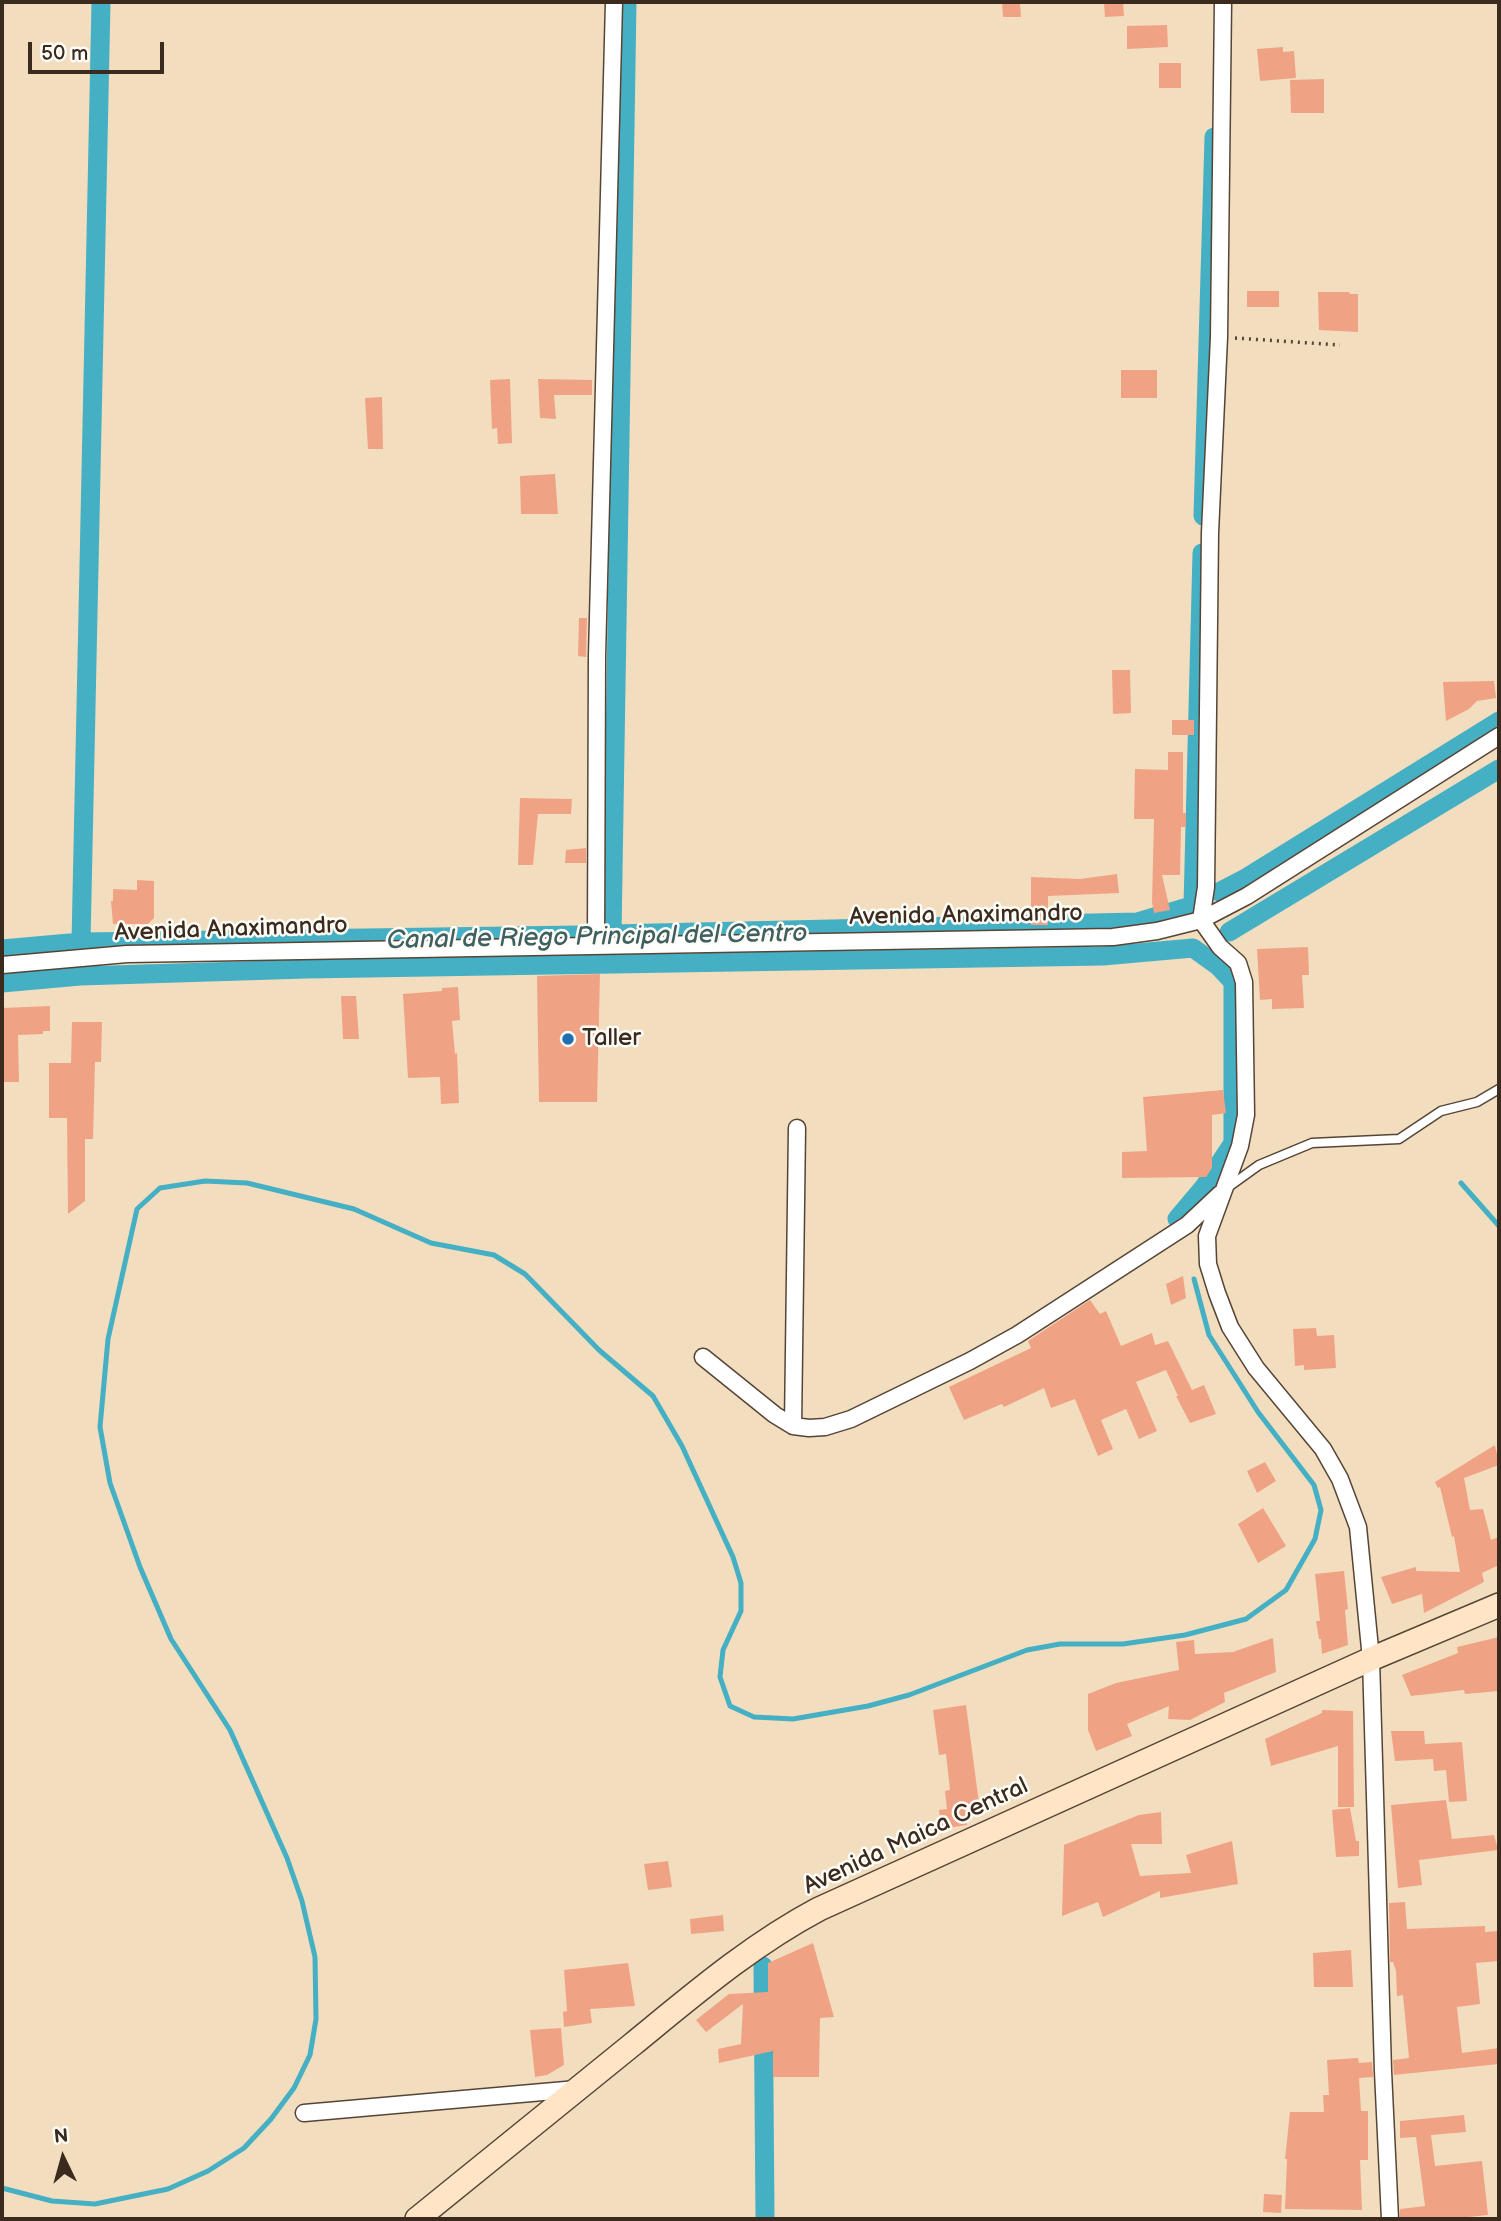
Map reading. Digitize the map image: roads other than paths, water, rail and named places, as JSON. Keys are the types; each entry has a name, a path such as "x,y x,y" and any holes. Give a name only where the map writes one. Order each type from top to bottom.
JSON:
{"street":[{"path":"596,944 597,656 614,2"},
{"path":"1223,2 1219,337 1210,533 1206,887 1201,920 1220,947 1238,963 1244,982 1246,1115 1240,1146 1208,1236 1209,1264 1230,1327 1256,1368 1311,1434 1340,1479 1358,1527 1371,1659 1390,2219"},
{"name":"Avenida Anaximandro","path":"2,965 127,954 1113,937 1157,931 1201,920 1247,896 1499,736"},
{"path":"793,1426 797,1128"},
{"path":"703,1357 775,1415 793,1426 825,1427 851,1419 970,1361 1080,1296 1187,1225 1224,1191"},
{"name":"Avenida Maica Central","path":"417,2219 762,1941 797,1920 1371,1659 1499,1605"},
{"path":"304,2113 577,2089"}],"lane":[{"path":"1224,1191 1259,1165 1312,1143 1399,1139 1441,1111 1477,1102 1499,1089"}],"waterway":[{"path":"81,942 101,2"},
{"path":"627,2 612,934 1137,922 1194,905"},
{"path":"1203,516 1214,137"},
{"path":"1193,905 1202,553"},
{"path":"1219,892 1499,721"},
{"name":"Canal de Riego Principal del Centro","path":"1229,932 1499,769"},
{"path":"2,949 81,942 580,935"},
{"name":"Canal de Riego Principal del Centro","path":"2,983 80,976 306,969 1103,956 1193,948 1218,966 1233,982 1233,1143 1204,1187 1177,1219"},
{"path":"2,2188 52,2201 95,2204 168,2189 208,2171 244,2148 271,2119 294,2088 310,2055 316,2019 315,1957 302,1901 287,1858 230,1730 171,1639 140,1567 110,1483 100,1427 108,1339 137,1209 160,1188 205,1181 247,1183 354,1209 431,1243 494,1255 525,1274 599,1350 653,1396 682,1446 733,1557 741,1583 741,1611 723,1650 720,1677 730,1706 754,1717 793,1719 868,1706 909,1695 1027,1650 1060,1644 1123,1644 1185,1635 1246,1619 1286,1590 1315,1539 1321,1510 1314,1485 1258,1412 1209,1335 1194,1279"},
{"path":"1461,1183 1499,1226"},
{"path":"763,1966 765,2219"}],"place":[{"name":"Taller","path":"568,1039"}]}
